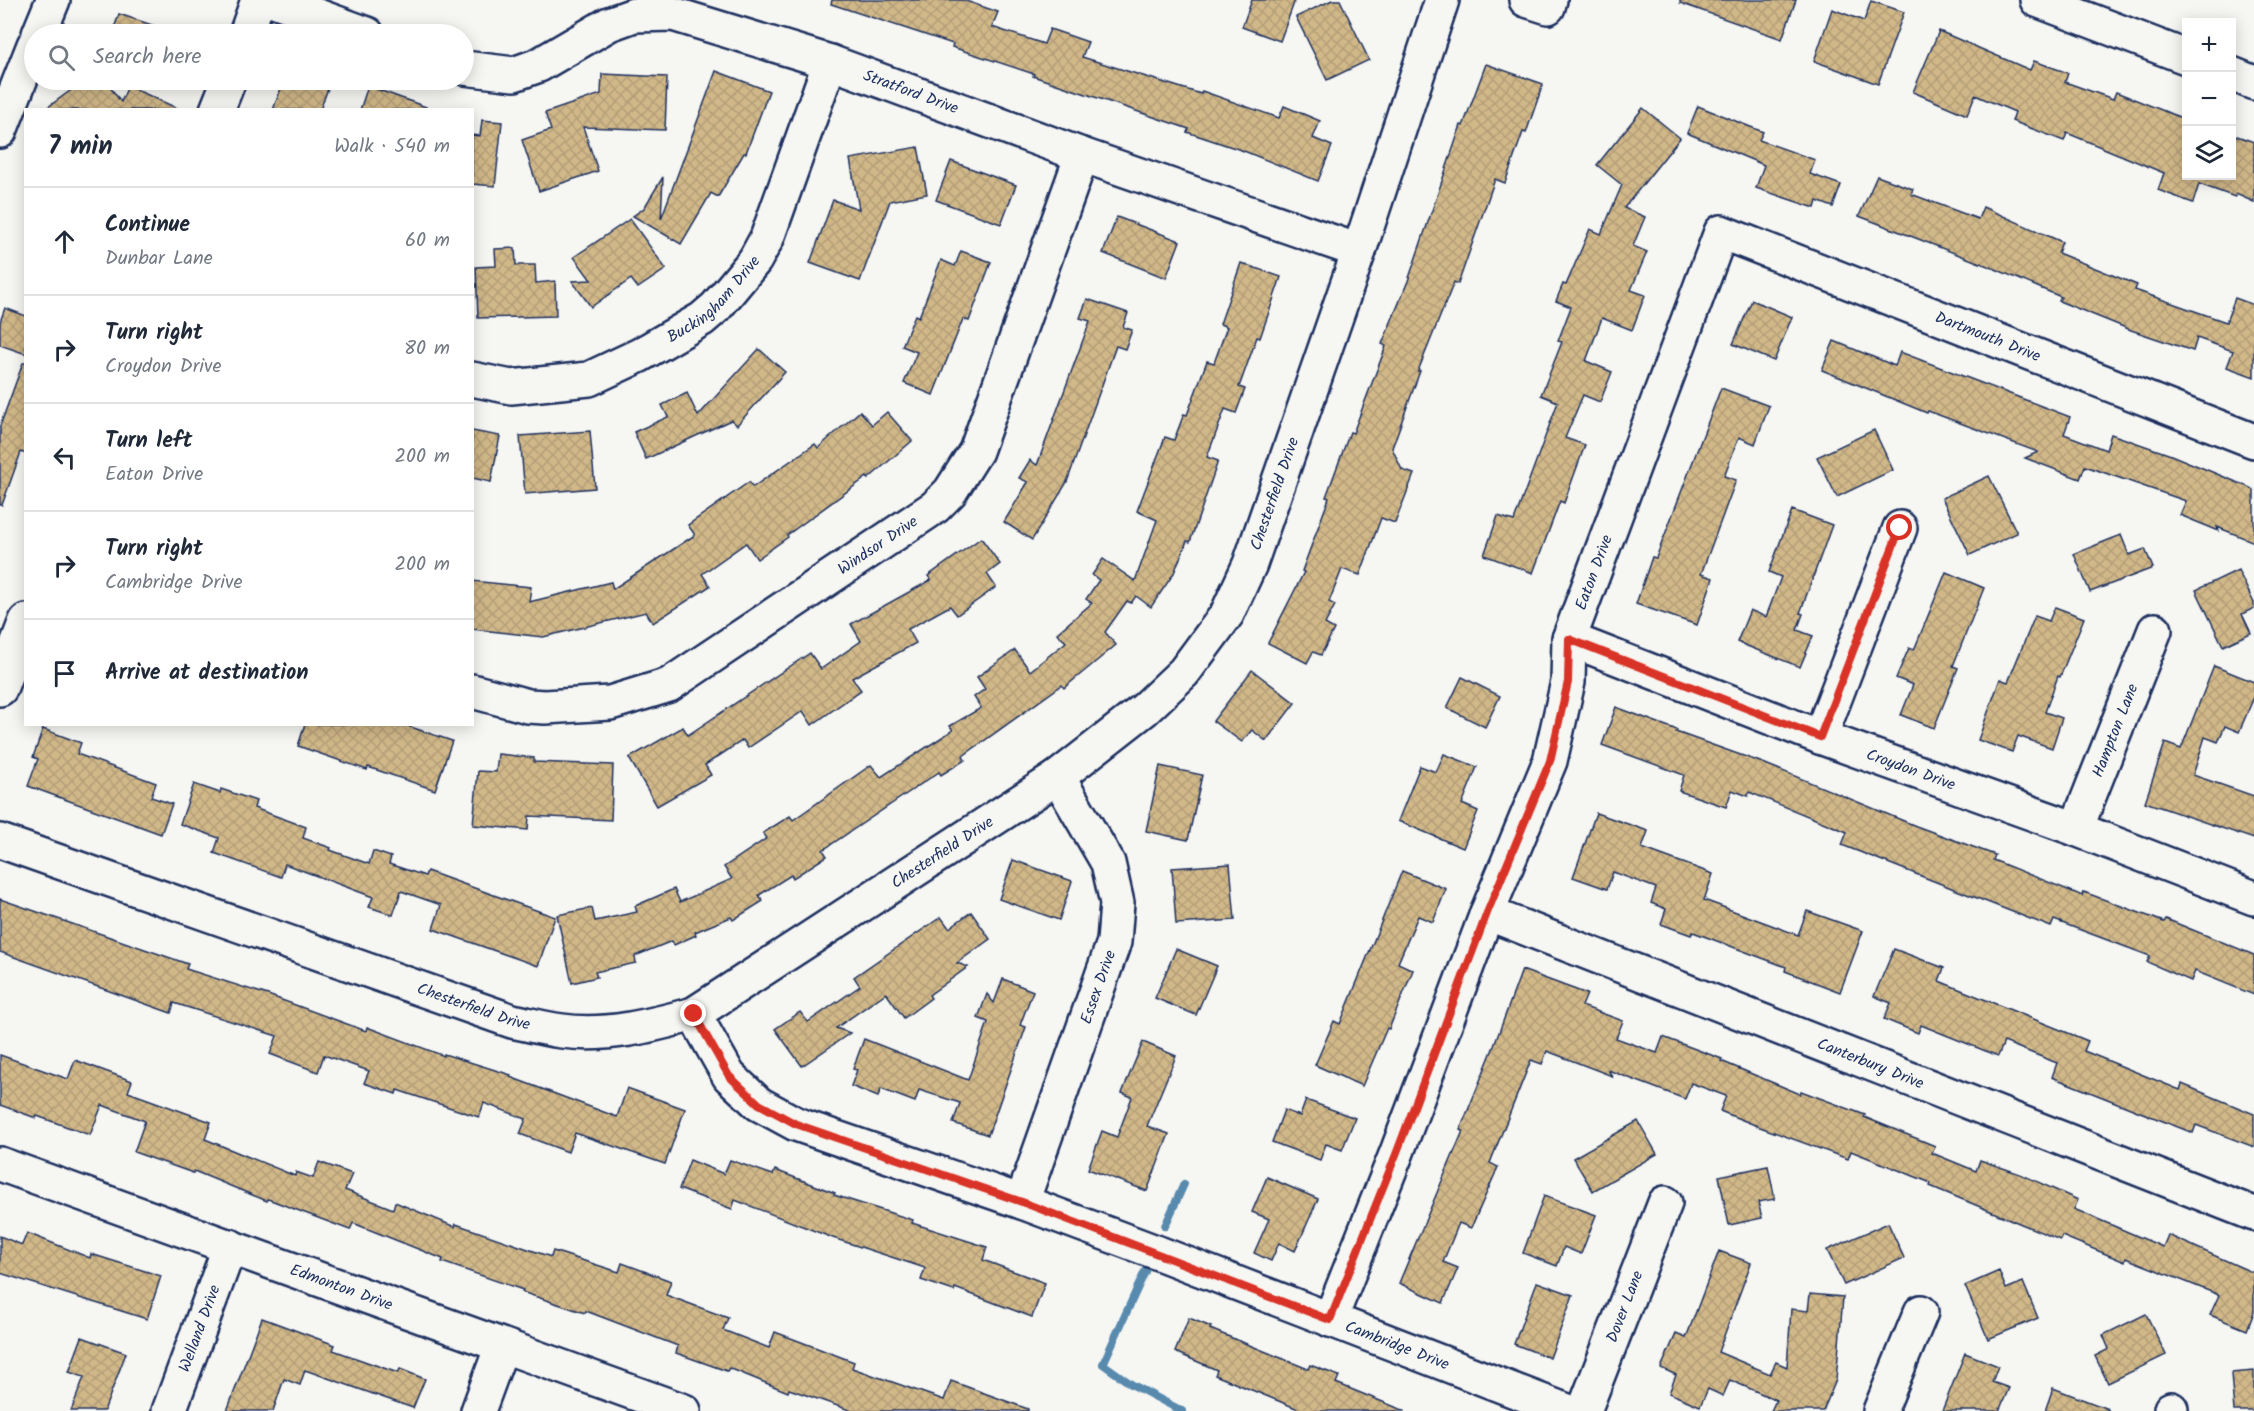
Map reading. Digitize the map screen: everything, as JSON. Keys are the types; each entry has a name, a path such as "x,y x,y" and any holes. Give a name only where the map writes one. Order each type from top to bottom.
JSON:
{"street":[{"path":"43,24 53,0"},
{"path":"250,24 258,0"},
{"path":"274,0 340,24"},
{"name":"Chesterfield Drive","path":"0,841 512,1021 562,1031 608,1033 648,1027 694,1014 1058,777 1145,709 1184,672 1227,614 1250,564 1359,251 1442,0"},
{"path":"2037,0 2182,55"},
{"name":"Stratford Drive","path":"474,69 514,74 539,65 609,24 634,15 674,14 830,62 1083,155 1359,251"},
{"name":"Buckingham Drive","path":"474,379 511,387 589,379 640,355 702,319 716,307 755,260 767,238 830,62"},
{"path":"0,131 24,70"},
{"path":"2236,76 2254,83"},
{"path":"219,108 225,90"},
{"name":"Windsor Drive","path":"474,692 528,706 545,707 610,703 669,685 935,507 950,492 976,451 1083,155"},
{"name":"Dartmouth Drive","path":"1721,232 2254,441"},
{"name":"Eaton Drive","path":"1330,1320 1397,1152 1487,913 1550,761 1568,682 1569,639 1721,232"},
{"path":"1820,737 1900,528"},
{"path":"0,689 24,626"},
{"name":"Hampton Lane","path":"2076,829 2155,630"},
{"name":"Croydon Drive","path":"1569,639 1820,737 2076,829 2254,898"},
{"name":"Essex Drive","path":"1022,1202 1114,942 1117,903 1108,863 1058,777"},
{"name":"Canterbury Drive","path":"1487,913 2254,1214"},
{"name":"Cambridge Drive","path":"694,1014 729,1076 759,1104 796,1124 1022,1202 1567,1411"},
{"name":"Edmonton Drive","path":"0,1164 684,1411"},
{"name":"Dover Lane","path":"1584,1411 1665,1203"},
{"name":"Welland Drive","path":"169,1411 230,1246"},
{"path":"1880,1411 1921,1312"},
{"path":"478,1411 502,1346"}],"building":[{"path":"832,0 963,0 998,12 992,27 1044,44 1050,29 1088,42 1082,57 1201,94 1202,91 1279,118 1284,106 1320,121 1313,138 1332,146 1318,181 1244,151 1187,132 1189,129 952,47 953,44 831,4"},
{"path":"1252,0 1295,0 1280,41 1242,27"},
{"path":"1332,0 1340,0 1369,60 1327,80 1296,17"},
{"path":"1680,0 1796,0 1782,39 1680,3"},
{"path":"1871,1 1904,12 1878,84 1814,61 1832,9 1864,21"},
{"path":"119,14 149,24 116,24"},
{"path":"1939,31 2030,70 2034,61 2068,73 2065,82 2113,99 2116,92 2182,118 2182,180 2236,180 2236,135 2254,142 2254,202 2236,194 2235,197 2199,184 2193,203 2158,190 2164,173 2067,133 2064,141 2012,121 2015,112 1975,95 1967,115 1913,92"},
{"path":"1486,64 1543,84 1505,183 1495,179 1458,284 1454,282 1418,371 1420,371 1392,448 1402,470 1414,474 1395,523 1381,518 1360,575 1342,569 1329,602 1335,605 1325,624 1334,629 1321,655 1313,652 1307,663 1268,643 1304,572 1302,571 1329,498 1326,497 1386,346 1382,344 1408,281 1461,125 1463,126"},
{"path":"716,71 769,91 746,153 718,197 711,193 681,244 633,216 644,208 663,177 661,219"},
{"path":"602,74 667,77 665,130 583,127 598,171 539,191 522,140 551,130 545,113 601,94"},
{"path":"71,90 112,90 121,102 126,90 137,90 177,108 47,108"},
{"path":"280,90 327,90 321,108 274,108"},
{"path":"367,90 379,90 426,107 426,108 361,108"},
{"path":"1698,106 1763,132 1759,140 1815,160 1810,174 1841,185 1833,207 1817,201 1815,208 1756,188 1764,165 1687,133"},
{"path":"1643,108 1680,138 1624,208 1645,217 1633,246 1647,252 1631,290 1645,295 1632,330 1602,318 1586,361 1612,372 1600,402 1583,395 1565,438 1585,445 1564,503 1560,501 1533,573 1484,555 1498,516 1514,521 1558,402 1541,395 1562,342 1558,341 1571,307 1556,301 1563,284 1566,285 1590,229 1601,234 1622,185 1597,165"},
{"path":"482,120 502,122 495,186 474,184 474,135 480,136"},
{"path":"918,147 927,194 890,201 860,281 810,263 833,200 859,209 850,159"},
{"path":"951,161 1016,185 1001,224 936,200"},
{"path":"1877,176 1913,189 1911,194 1978,219 1983,207 2062,242 2058,253 2137,285 2135,290 2226,322 2235,298 2254,305 2254,377 2227,367 2233,351 2197,338 2193,351 2131,330 2059,301 2061,297 1993,268 1859,216"},
{"path":"1117,217 1180,241 1166,278 1103,253"},
{"path":"630,219 666,269 638,288 631,279 591,307 572,281 591,280 574,257"},
{"path":"515,248 516,265 535,265 536,283 555,281 556,316 478,318 476,267 496,266 495,249"},
{"path":"961,251 991,262 969,321 963,319 933,395 904,383 917,352 902,346 915,315 919,317 941,260 955,266"},
{"path":"1241,263 1281,277 1260,338 1257,337 1239,387 1245,389 1236,413 1225,409 1207,457 1218,461 1190,542 1187,541 1174,573 1151,607 1136,596 1131,603 1127,601 1105,632 1116,645 1064,688 1062,685 963,756 965,760 941,775 939,772 823,850 827,856 793,878 791,875 759,895 763,901 733,920 731,917 695,932 696,935 674,945 672,941 635,956 636,963 595,972 597,977 572,983 557,915 592,908 595,921 637,912 635,906 674,889 680,902 732,879 724,867 767,838 763,833 790,816 793,820 871,765 881,777 953,730 950,726 981,708 974,697 985,689 977,677 1015,650 1030,671 1066,642 1057,633 1092,603 1086,599 1099,580 1092,575 1103,559 1135,581 1157,520 1137,511 1165,437 1174,440 1184,414 1187,415 1207,361 1214,363 1227,327 1220,324"},
{"path":"1087,299 1128,313 1123,327 1132,330 1125,349 1116,346 1067,482 1032,540 1004,522 1028,482 1019,478 1030,460 1037,465 1090,321 1080,318"},
{"path":"1752,300 1792,317 1774,361 1733,344"},
{"path":"5,308 24,315 24,353 0,345 0,322"},
{"path":"1834,341 1895,366 1900,352 2070,417 2064,434 2106,450 2111,434 2171,455 2246,486 2254,490 2254,542 2180,515 2186,501 2085,466 2080,479 2025,458 2038,452 1928,411 1927,413 1822,370"},
{"path":"759,349 785,372 737,425 731,420 646,459 634,432 668,417 662,405 687,393 698,416"},
{"path":"24,363 24,453 21,452 2,505 0,505 0,426"},
{"path":"1721,388 1769,406 1755,444 1739,437 1724,476 1736,480 1701,574 1713,578 1697,625 1636,604 1652,557 1656,558"},
{"path":"860,411 872,425 887,412 912,441 868,479 867,477 757,559 746,543 702,574 710,586 653,623 646,612 543,637 474,629 474,581 531,587 529,602 611,582 613,589 695,535 688,525 749,482 753,487 815,444 818,448"},
{"path":"1874,430 1893,470 1837,497 1817,457"},
{"path":"474,431 500,436 491,482 474,478"},
{"path":"590,431 595,488 525,494 520,436"},
{"path":"1989,476 2017,533 1970,555 1942,498"},
{"path":"1792,510 1832,525 1800,613 1803,614 1797,630 1813,636 1800,667 1737,642 1750,610 1766,617 1781,577 1769,572"},
{"path":"2121,535 2129,555 2145,549 2153,568 2090,592 2074,554"},
{"path":"981,538 1000,564 987,574 996,587 957,615 950,606 908,629 916,643 852,678 861,690 812,725 803,711 748,748 743,740 705,765 711,775 657,806 629,758 683,727 688,735 810,653 821,669 861,641 851,624 931,580 928,576"},
{"path":"2238,570 2254,603 2254,608 2242,614 2251,633 2223,646 2196,590"},
{"path":"1946,572 1984,588 1953,666 1958,668 1934,728 1901,715 1913,685 1896,678 1909,648 1914,650"},
{"path":"2055,607 2084,618 2045,712 2062,718 2052,748 2018,736 2012,752 1978,740 2000,679 2008,682 2035,616 2049,621"},
{"path":"2214,666 2254,682 2254,697 2239,732 2225,726 2218,742 2205,737 2193,775 2254,796 2254,839 2145,802 2165,743 2181,749"},
{"path":"1252,670 1295,703 1266,741 1252,730 1242,742 1213,721"},
{"path":"1462,677 1500,696 1485,727 1447,708"},
{"path":"1616,707 1995,855 1993,860 2083,896 2084,892 2164,922 2166,919 2254,955 2254,995 2195,971 2191,981 2147,962 2150,956 2054,920 2051,927 1842,845 1847,832 1749,792 1748,796 1732,790 1726,807 1679,791 1684,775 1602,745"},
{"path":"304,726 408,726 452,741 435,790 298,746"},
{"path":"43,729 81,743 77,754 156,783 151,797 172,804 161,834 28,786 38,759 33,757"},
{"path":"498,754 534,758 534,762 613,765 611,820 529,816 528,830 473,825 478,771 496,772"},
{"path":"1444,754 1477,767 1462,804 1478,811 1463,848 1398,821 1420,766 1436,772"},
{"path":"1160,766 1202,775 1188,840 1146,831"},
{"path":"194,784 220,793 221,789 256,801 254,808 306,827 303,838 331,848 330,850 369,864 373,851 391,857 389,864 425,876 427,871 555,917 538,966 433,929 441,905 401,891 393,915 369,907 373,897 285,864 281,877 214,853 219,838 180,824"},
{"path":"1596,813 1648,831 1642,848 1713,874 1704,900 1798,935 1807,911 1863,931 1840,992 1785,971 1786,967 1693,932 1691,935 1661,924 1666,909 1651,903 1656,888 1613,872 1607,889 1573,877"},
{"path":"1013,860 1072,881 1059,920 999,899"},
{"path":"1230,864 1235,920 1176,924 1172,868"},
{"path":"1402,871 1446,889 1433,922 1418,916 1398,963 1413,970 1362,1086 1315,1065 1334,1021 1340,1024"},
{"path":"0,899 188,964 186,969 268,995 366,1031 367,1027 444,1056 444,1054 511,1075 510,1077 617,1117 627,1088 685,1109 665,1164 575,1133 568,1152 520,1134 526,1119 484,1103 479,1117 397,1090 396,1094 364,1083 369,1071 324,1055 318,1072 270,1054 277,1036 174,1003 171,1013 0,952"},
{"path":"971,912 990,939 957,963 968,967 929,995 931,998 904,1018 886,993 836,1028 850,1033 802,1066 775,1029 800,1012 808,1022 860,986 854,977 941,917 949,928"},
{"path":"1176,949 1217,966 1196,1015 1155,998"},
{"path":"1894,949 1944,968 1939,981 2088,1041 2084,1051 2180,1090 2182,1084 2254,1114 2254,1147 2196,1125 2193,1133 2052,1077 2057,1063 2004,1042 1998,1056 1921,1025 1918,1033 1884,1019 1891,1003 1874,996"},
{"path":"1522,970 1587,994 1582,1006 1623,1021 1616,1038 1657,1053 1663,1037 1722,1059 1721,1061 1800,1094 1801,1091 1865,1115 1864,1117 1935,1146 1932,1153 1976,1171 1980,1160 2020,1174 2078,1200 2074,1209 2163,1247 2168,1235 2254,1273 2254,1312 2247,1330 2210,1315 2219,1295 2126,1258 2125,1262 2062,1236 2060,1240 1930,1186 1931,1183 1851,1151 1848,1159 1720,1111 1726,1096 1691,1083 1685,1099 1608,1070 1612,1076 1547,1051 1542,1064 1531,1060 1490,1163 1498,1167 1471,1228 1459,1223 1443,1262 1458,1268 1443,1303 1399,1283 1463,1131 1460,1130"},
{"path":"1003,979 1033,991 1020,1025 1026,1027 988,1135 953,1123 960,1103 919,1090 915,1102 881,1089 878,1097 851,1086 857,1070 853,1069 864,1039 968,1080 988,1022 978,1018 987,994 994,1003"},
{"path":"1143,1042 1176,1056 1147,1126 1169,1134 1147,1191 1088,1169 1102,1131 1117,1137 1132,1097 1122,1093"},
{"path":"0,1055 68,1079 75,1060 132,1081 128,1092 211,1122 205,1139 295,1176 296,1172 313,1178 319,1162 352,1174 345,1190 393,1209 395,1202 455,1227 456,1224 551,1257 553,1251 619,1272 622,1263 671,1281 666,1295 728,1318 723,1330 769,1348 775,1332 854,1362 852,1368 944,1400 951,1381 1028,1409 1028,1411 852,1411 789,1389 788,1392 729,1368 727,1371 676,1353 678,1346 586,1311 585,1313 522,1292 523,1290 442,1262 443,1259 353,1223 350,1230 268,1199 267,1201 194,1171 193,1173 134,1152 145,1121 102,1105 90,1135 0,1105"},
{"path":"1306,1100 1355,1118 1342,1150 1326,1144 1320,1160 1272,1142 1284,1110 1300,1116"},
{"path":"1638,1121 1657,1154 1593,1191 1573,1158"},
{"path":"690,1160 724,1174 730,1160 773,1175 775,1170 835,1193 834,1195 987,1247 983,1260 1045,1283 1032,1317 955,1288 954,1291 921,1280 925,1268 833,1238 735,1200 732,1209 679,1189"},
{"path":"1768,1166 1775,1199 1758,1202 1762,1218 1729,1225 1719,1176"},
{"path":"1267,1177 1318,1199 1295,1251 1279,1243 1271,1261 1254,1253 1269,1219 1252,1212"},
{"path":"1544,1196 1596,1215 1581,1254 1564,1247 1557,1266 1523,1253"},
{"path":"1888,1223 1904,1258 1844,1285 1827,1250"},
{"path":"27,1233 90,1258 91,1254 161,1276 147,1319 0,1273 0,1236 22,1245"},
{"path":"1719,1251 1751,1263 1718,1352 1770,1374 1776,1362 1787,1367 1791,1309 1808,1311 1810,1294 1843,1297 1836,1380 1823,1411 1771,1411 1776,1400 1730,1380 1723,1396 1708,1389 1700,1406 1669,1393 1676,1375 1661,1368 1676,1334 1686,1338"},
{"path":"1999,1271 2006,1289 2023,1282 2038,1318 1988,1339 1965,1286"},
{"path":"1537,1282 1573,1295 1550,1358 1514,1344"},
{"path":"2146,1314 2166,1355 2108,1383 2095,1356 2109,1349 2103,1335"},
{"path":"262,1318 335,1345 333,1350 398,1373 400,1369 425,1379 413,1408 305,1370 300,1385 284,1379 273,1411 227,1411"},
{"path":"1189,1318 1211,1327 1210,1329 1308,1369 1310,1365 1339,1376 1336,1383 1405,1411 1303,1411 1215,1375 1217,1370 1175,1352"},
{"path":"82,1337 126,1353 104,1411 71,1411 84,1377 69,1372"},
{"path":"1965,1353 1998,1366 1992,1382 2009,1388 1999,1411 1942,1411"},
{"path":"2254,1371 2254,1411 2234,1411 2231,1373"},
{"path":"2053,1388 2108,1409 2108,1411 2045,1411"}],"waterway":[{"path":"1165,1226 1184,1184"},
{"path":"1147,1267 1103,1364 1131,1384 1182,1411"}],"route":[{"path":"694,1014 729,1076 759,1104 796,1124 1022,1202 1330,1320 1397,1152 1487,913 1550,761 1568,682 1569,639 1820,737 1900,528"}]}
